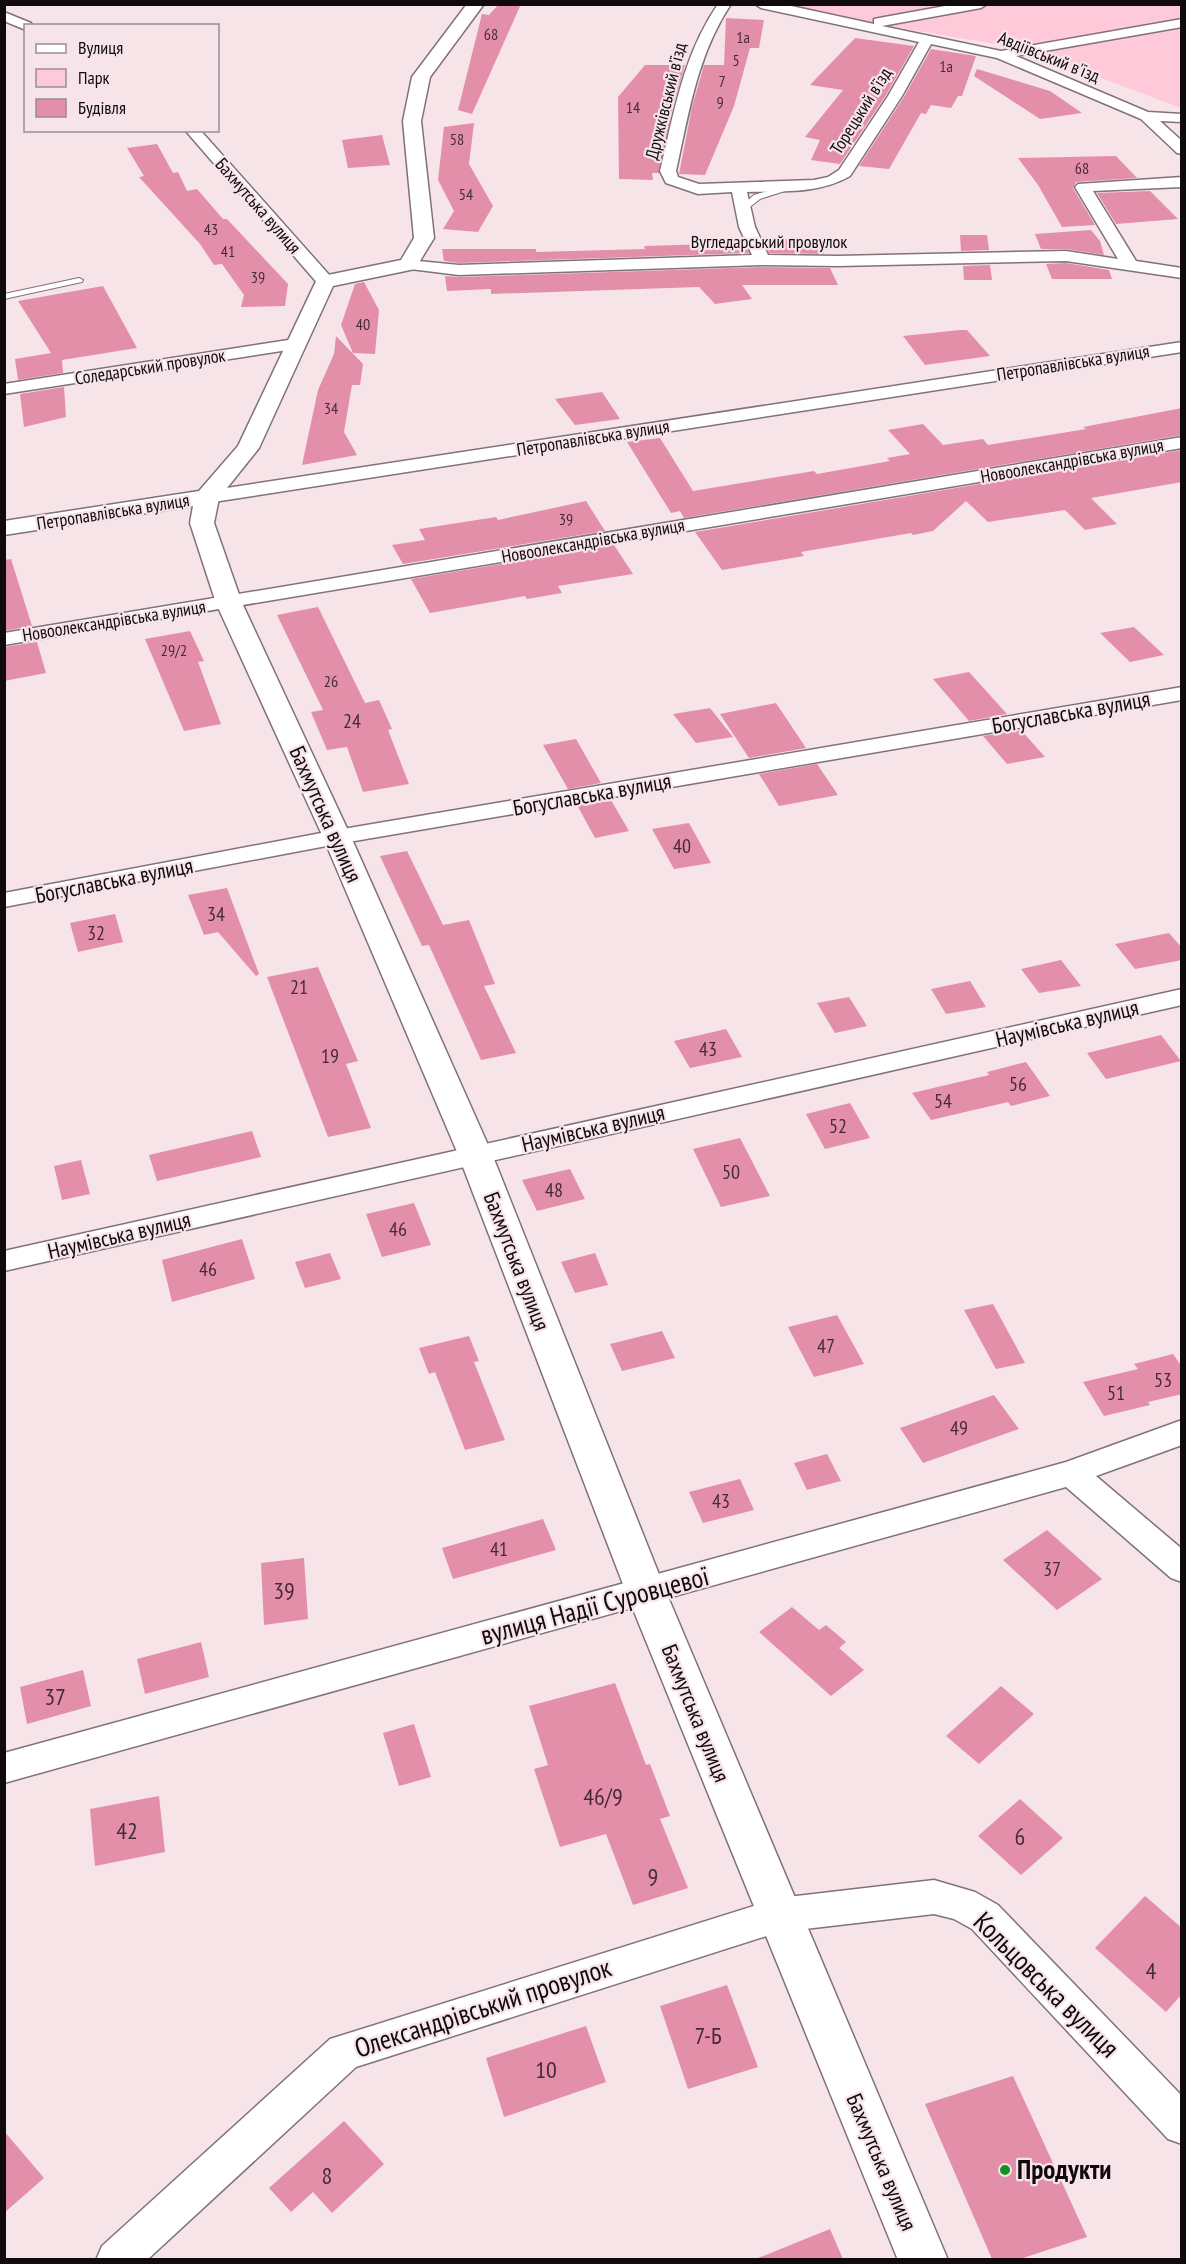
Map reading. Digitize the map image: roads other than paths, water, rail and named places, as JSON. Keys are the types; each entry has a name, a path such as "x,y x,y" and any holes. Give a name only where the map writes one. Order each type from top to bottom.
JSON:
{"street":[{"path":"207,497 248,448 324,281 408,265 423,238 412,121 421,77 476,4"},
{"name":"Дружківський в’їзд","path":"725,4 701,40 668,175 671,180 687,187 739,189"},
{"name":"Авдіївський в'їзд","path":"761,4 1001,55 1146,116 1182,118"},
{"path":"863,25 981,4"},
{"path":"4,16 24,25"},
{"path":"1001,55 1182,23"},
{"name":"Торецький в’їзд","path":"739,189 815,185 833,180 845,173 895,96 927,39"},
{"path":"1146,116 1182,150"},
{"name":"Бахмутська вулиця","path":"194,132 324,281"},
{"path":"1129,264 1083,187 1182,182"},
{"path":"739,189 747,227 762,260"},
{"name":"Вугледарський провулок","path":"408,265 459,270 762,260 838,261 1066,256 1182,273"},
{"name":"Соледарський провулок","path":"4,389 296,344"},
{"name":"Петропавлівська вулиця","path":"4,528 1182,347"},
{"name":"Новоолександрівська вулиця","path":"4,639 1182,442"},
{"name":"Бахмутська вулиця","path":"207,497 202,523 229,603 337,837 475,1154 646,1592 923,2259"},
{"name":"Богуславська вулиця","path":"4,900 337,837 1182,693"},
{"name":"Наумівська вулиця","path":"4,1260 1182,997"},
{"name":"вулиця Надії Суровцевої","path":"4,1768 1071,1473 1182,1432"},
{"path":"1071,1473 1182,1569"},
{"name":"Кольцовська вулиця","path":"779,1915 934,1897 962,1904 986,1917 1182,2125"},
{"name":"Олександрівський провулок","path":"116,2259 344,2052 779,1915"}],"lane":[{"path":"743,208 750,200 785,188"},
{"path":"4,297 79,280"}],"place":[{"name":"Продукти","path":"1005,2170"}]}
